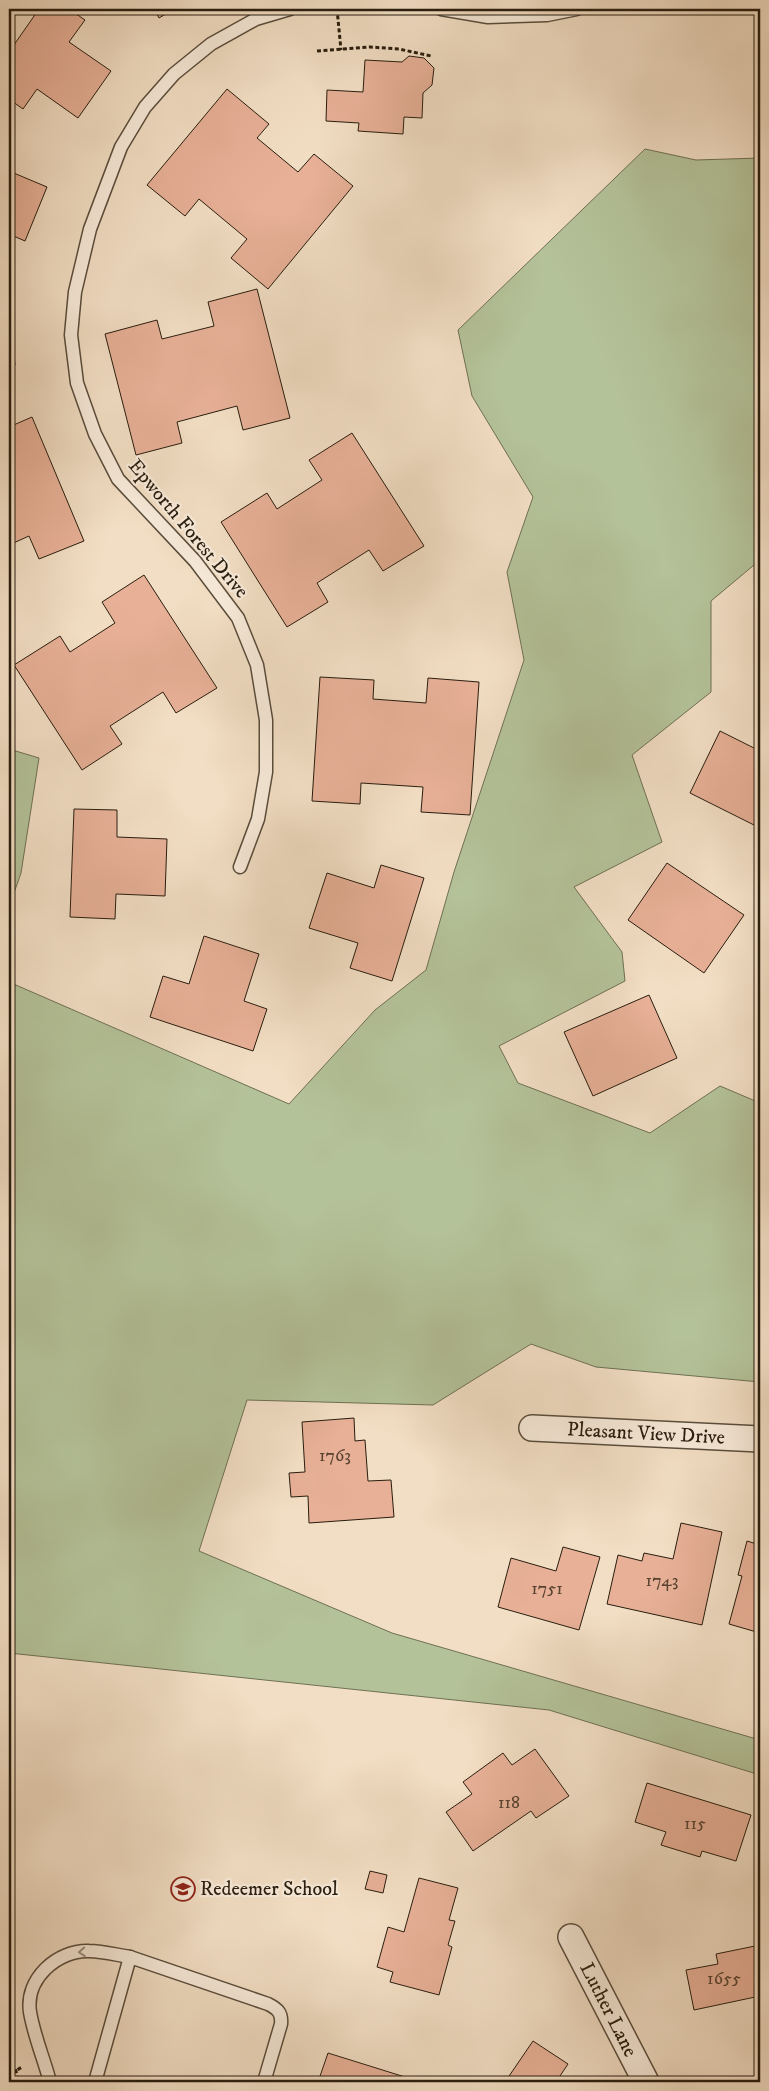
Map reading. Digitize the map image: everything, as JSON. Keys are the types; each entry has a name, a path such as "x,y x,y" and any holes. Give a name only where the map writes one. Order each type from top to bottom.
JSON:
{"street":[{"name":"Pleasant View Drive","path":"532,1428 760,1439"},
{"name":"Luther Lane","path":"571,1937 646,2082"}],"lane":[{"name":"Epworth Forest Drive","path":"240,867 258,818 266,772 266,720 257,665 238,618 195,561 118,479 95,434 77,383 71,335 75,292 90,229 121,146 145,107 174,74 211,44 256,18 290,9"},
{"path":"441,9 488,16 547,16 577,9"},
{"path":"50,2082 30,2010 32,1993 39,1975 54,1961 74,1952 89,1951 130,1957 268,2004 278,2010 281,2024 264,2082"},
{"path":"95,2082 130,1957"}],"path":[{"path":"337,9 341,50"},
{"path":"317,51 370,47 399,49 431,56"},
{"path":"9,2058 18,2082"}],"green space":[{"path":"645,149 696,160 760,158 760,560 711,601 711,692 632,755 662,842 574,887 622,952 625,981 499,1046 518,1083 650,1133 720,1086 760,1103 760,1382 596,1367 531,1344 433,1405 247,1400 199,1551 392,1633 760,1740 760,1775 549,1710 9,1653 9,982 289,1104 375,1010 426,970 454,872 524,660 507,572 533,497 472,396 458,330"},
{"path":"9,749 39,758 21,873 9,907"}],"building":[{"path":"39,9 69,9 85,20 69,42 111,71 78,118 37,89 23,109 9,99 9,52"},
{"path":"154,9 174,9 159,18"},
{"path":"409,56 424,58 434,68 432,85 423,93 422,118 404,117 403,134 358,131 359,123 326,121 327,90 363,92 365,60 402,62"},
{"path":"227,89 269,124 257,138 298,172 314,154 353,186 268,289 231,258 247,239 199,199 185,216 147,185"},
{"path":"9,171 47,187 25,241 9,234"},
{"path":"257,289 290,418 243,430 237,406 177,422 182,443 136,455 105,334 157,320 162,339 214,326 208,302"},
{"path":"9,308 15,365 9,366"},
{"path":"32,417 84,541 39,559 29,536 9,545 9,427"},
{"path":"352,433 424,546 383,571 369,550 317,583 328,602 287,627 221,522 267,493 277,509 322,480 309,460"},
{"path":"144,575 217,688 176,713 163,692 110,726 122,744 82,770 14,665 60,636 70,652 115,623 102,602"},
{"path":"320,677 374,680 373,699 426,703 428,678 479,682 470,815 421,812 423,787 361,783 360,804 312,801"},
{"path":"720,731 760,751 760,828 690,793"},
{"path":"74,809 117,810 117,837 167,839 165,896 116,894 115,919 70,917"},
{"path":"667,863 744,915 704,973 628,920"},
{"path":"381,865 424,878 392,981 350,968 358,943 309,928 327,873 374,888"},
{"path":"204,936 259,954 244,1001 267,1009 253,1051 150,1017 163,976 189,984"},
{"path":"649,995 677,1058 593,1096 564,1032"},
{"path":"354,1418 355,1441 365,1440 368,1481 391,1480 394,1517 309,1523 308,1496 291,1497 289,1473 305,1472 302,1422"},
{"path":"681,1523 722,1532 702,1625 607,1604 618,1555 642,1561 644,1553 673,1559"},
{"path":"747,1541 760,1545 760,1633 729,1624 742,1576 738,1575"},
{"path":"563,1547 600,1557 579,1630 498,1607 511,1558 556,1571"},
{"path":"535,1749 569,1796 536,1818 531,1811 473,1851 446,1812 472,1794 463,1782 503,1753 512,1765"},
{"path":"647,1783 751,1815 736,1861 702,1851 700,1857 661,1845 666,1832 635,1822"},
{"path":"370,1871 387,1875 383,1893 365,1889"},
{"path":"419,1878 458,1888 449,1920 455,1921 448,1945 452,1947 439,1995 390,1982 393,1972 377,1967 388,1927 404,1932"},
{"path":"760,1945 760,1996 694,2010 686,1970 718,1964 716,1954"},
{"path":"533,2041 568,2064 556,2082 505,2082"},
{"path":"328,2053 421,2082 318,2082"}],"place":[{"name":"Redeemer School","path":"183,1889"}]}
